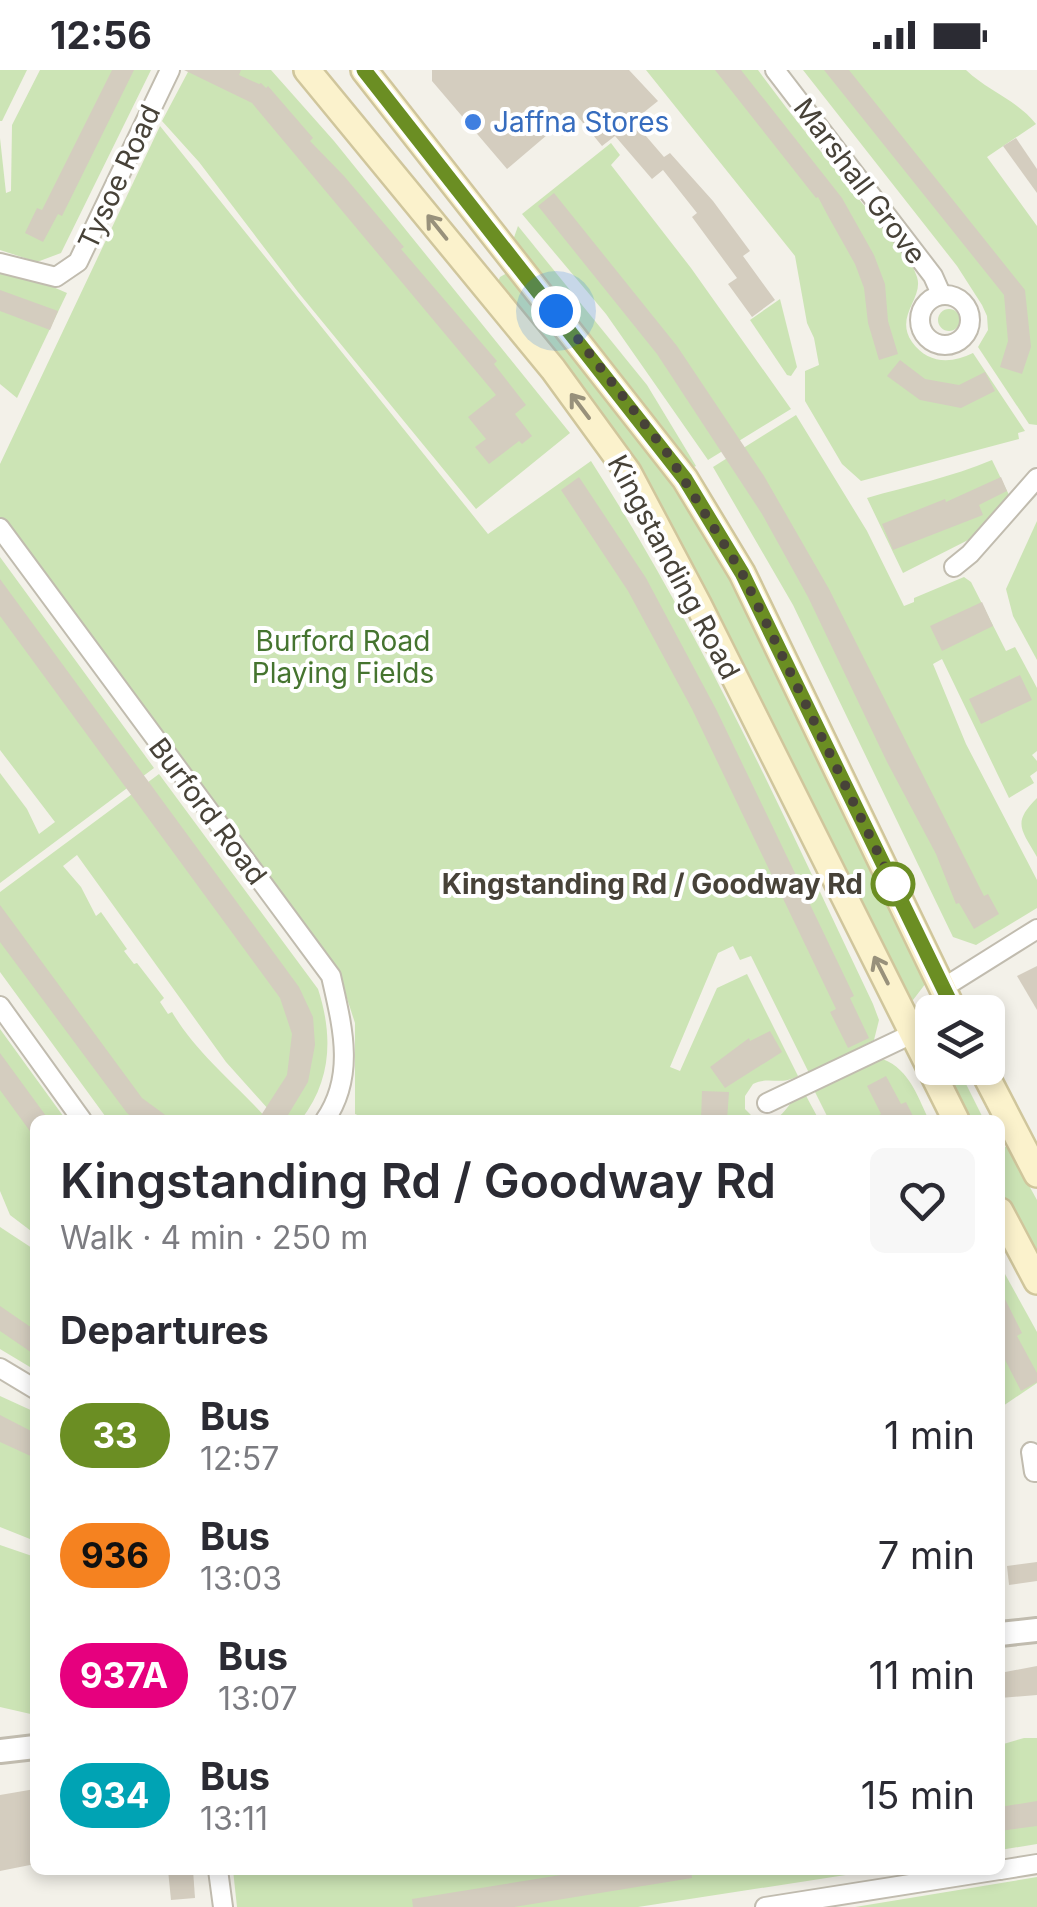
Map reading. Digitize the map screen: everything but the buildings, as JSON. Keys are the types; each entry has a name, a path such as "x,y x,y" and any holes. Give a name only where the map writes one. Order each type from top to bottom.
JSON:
{"main road":[{"name":"Kingstanding Road","path":"307,70 553,369 628,472 954,1115"},
{"name":"Kingstanding Road","path":"364,70 685,479 742,573 947,995"},
{"path":"330,97 364,70"},
{"path":"991,1085 1037,1174"},
{"path":"1005,1220 1037,1281"}],"street":[{"name":"Tysoe Road","path":"0,263 56,278 78,262 170,70"},
{"name":"Marshall Grove","path":"775,70 933,276 941,294"},
{"path":"954,567 1037,478"},
{"name":"Burford Road","path":"0,528 331,976 343,1029 345,1063 332,1115"},
{"path":"944,988 1037,930"},
{"path":"0,1006 78,1115"},
{"path":"766,1103 914,1033"},
{"path":"0,1368 30,1386"},
{"path":"1031,1452 1037,1472"},
{"path":"1005,1633 1037,1630"},
{"path":"1005,1869 1037,1864"},
{"path":"219,1875 223,1907"},
{"path":"765,1907 968,1875"}],"green space":[{"path":"0,70 27,70 2,121 0,121"},
{"path":"40,70 151,70 61,253 37,262 0,250 0,138 6,193 11,191 12,125"},
{"path":"189,70 271,70 334,141 570,433 476,509 162,121"},
{"path":"646,70 758,70 913,267 918,285 906,324 912,342 925,355 940,360 973,353 1025,431 1018,433 1019,439 861,481 842,464 805,401 805,371 819,365 795,256"},
{"path":"803,70 966,70 1036,124 987,157 1037,226 1037,425 1029,424 978,347 988,330 987,316 957,266"},
{"name":"Burford Road Playing Fields","path":"160,126 488,534 591,461 670,592 774,796 873,1004 879,1020 874,1040 809,1073 751,956 740,960 733,946 718,953 670,1067 680,1071 717,988 747,974 798,1076 753,1084 745,1096 745,1109 751,1115 355,1114 355,1023 338,971 0,517 0,464"},
{"path":"611,143 620,155 611,165 691,268 791,409 708,460 606,314 522,214"},
{"path":"518,226 647,385 696,466 690,469 511,246"},
{"path":"0,268 67,293 17,398 0,384"},
{"path":"507,273 673,485 733,582 926,983 913,1000 906,997 691,561 627,457 497,284"},
{"path":"780,299 797,367 791,376 750,320"},
{"path":"949,309 957,312 957,328 949,331 941,328 938,320 941,312"},
{"path":"796,415 867,531 904,606 964,577 971,582 1006,651 1015,647 1037,688 1037,751 1032,755 1037,771 1030,776 1034,783 1009,798 942,659 933,664 966,744 1037,880 1037,908 976,945 953,937 793,605 713,467"},
{"path":"992,460 1010,497 978,535 903,573 867,498"},
{"path":"1037,521 1037,660 1013,616 1006,589"},
{"path":"0,557 154,768 0,883 0,773 27,809 39,834 55,822 0,750"},
{"path":"159,774 318,989 326,1023 327,1057 319,1089 304,1115 274,1115 226,1062 77,855 63,866 81,887 96,916 101,912 127,949 124,951 164,998 160,1002 168,1014 172,1012 204,1055 263,1115 104,1115 0,972 0,892"},
{"path":"1037,798 1037,857 1022,820"},
{"path":"0,1029 62,1115 30,1115 30,1230 10,1215 0,1191"},
{"path":"877,1057 904,1074 927,1115 826,1115 813,1088"},
{"path":"953,1085 966,1085 982,1115 965,1115"},
{"path":"804,1092 816,1115 781,1115"},
{"path":"1005,1146 1037,1200 1037,1262 1005,1199"},
{"path":"0,1227 30,1247 30,1367 0,1349"},
{"path":"1005,1274 1037,1332 1037,1383 1005,1405"},
{"path":"0,1396 30,1410 30,1539 0,1527"},
{"path":"0,1545 30,1555 30,1714 0,1707"},
{"path":"1037,1738 1037,1844 1005,1849 1005,1744"},
{"path":"234,1875 846,1875 638,1907 237,1907"},
{"path":"1037,1877 1037,1907 855,1907"}],"bus line":[{"name":"33","path":"364,70 685,479 742,573 946,995"}],"place":[{"name":"Jaffna Stores","path":"473,122"},
{"name":"Kingstanding Rd / Goodway Rd","path":"893,884"}],"route":[{"path":"556,311 668,454 742,573 895,888 893,884"}]}
